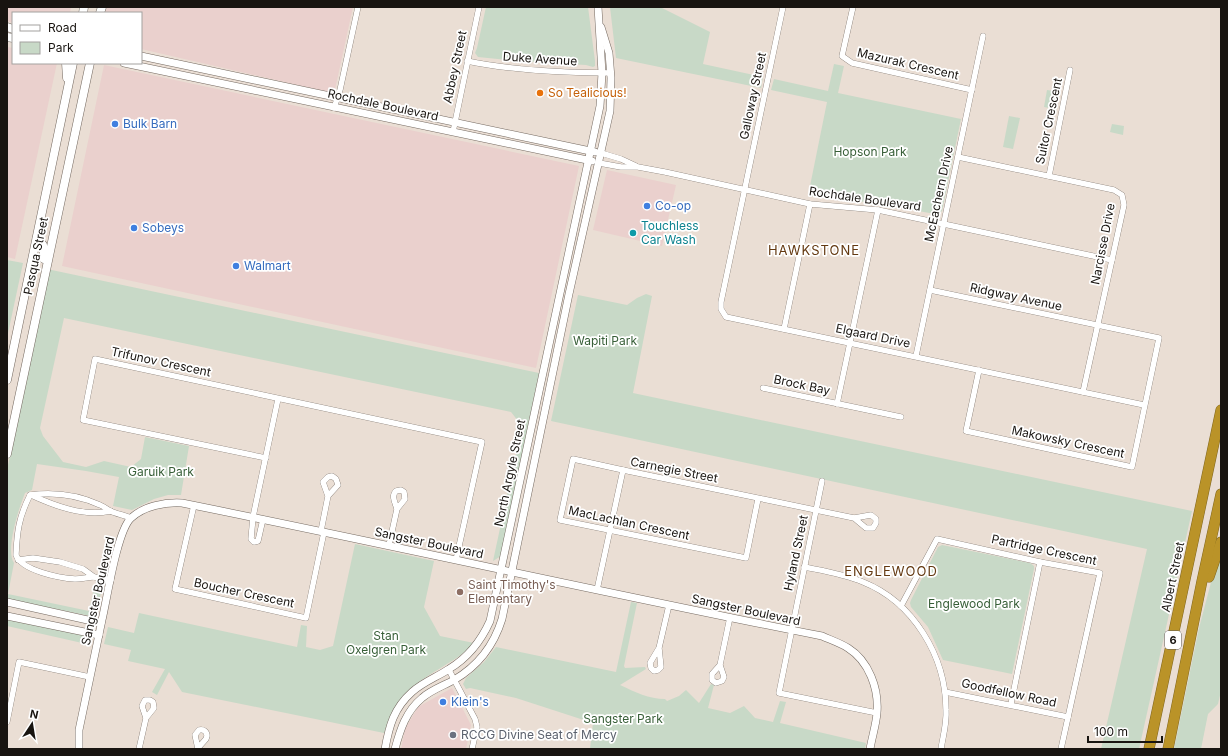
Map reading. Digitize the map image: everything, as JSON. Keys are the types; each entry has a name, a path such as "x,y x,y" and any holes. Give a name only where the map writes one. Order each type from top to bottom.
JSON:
{"highway":[{"name":"Albert Street","path":"1149,749 1221,410"},
{"name":"6","path":"1168,749 1221,494"},
{"path":"1195,614 1221,542"},
{"path":"1146,749 1156,717"}],"main road":[{"path":"66,64 68,90"},
{"name":"Pasqua Street","path":"7,380 73,64"},
{"name":"Pasqua Street","path":"7,454 90,64"},
{"path":"36,238 40,240 43,245 44,252 42,286"}],"street":[{"path":"334,108 340,90 358,7"},
{"name":"Abbey Street","path":"453,132 479,7"},
{"path":"598,7 599,21"},
{"name":"Galloway Street","path":"744,190 783,7"},
{"name":"Mazurak Crescent","path":"853,7 842,56 852,63 972,90"},
{"name":"North Argyle Street","path":"385,749 389,727 399,706 412,692 424,683 449,670 469,654 485,633 490,621 570,239 591,152 600,106 602,73 599,21"},
{"name":"North Argyle Street","path":"396,749 402,725 414,705 427,695 472,668 488,651 502,619 569,294 610,111 610,52 599,21"},
{"name":"McEachern Drive","path":"916,356 983,36"},
{"name":"Rochdale Boulevard","path":"142,56 601,153 621,159 638,167"},
{"name":"Duke Avenue","path":"467,62 506,68 558,72 611,73"},
{"name":"Rochdale Boulevard","path":"129,64 599,163 621,167 638,167 810,204 878,210 1112,260"},
{"name":"Suitor Crescent","path":"1049,176 1070,70"},
{"name":"Narcisse Drive","path":"958,157 1114,190 1122,195 1124,205 1083,392"},
{"name":"Elgaard Drive","path":"744,190 721,302 721,309 726,316 1144,405"},
{"path":"784,329 810,204"},
{"path":"837,404 878,210"},
{"name":"Ridgway Avenue","path":"930,290 1098,325"},
{"name":"Makowsky Crescent","path":"979,370 966,432 1132,467 1159,338 1098,325"},
{"name":"Trifunov Crescent","path":"266,458 83,420 95,359 482,442 456,560"},
{"name":"Brock Bay","path":"763,388 901,417"},
{"path":"263,519 258,541 254,542 251,539 253,517 278,399"},
{"name":"MacLachlan Crescent","path":"623,470 573,459 560,520 746,558 758,499"},
{"name":"Carnegie Street","path":"597,590 623,470 854,518"},
{"name":"Hyland Street","path":"822,481 779,694 877,713"},
{"path":"30,495 47,493 84,499 130,518"},
{"path":"30,495 67,508 100,514 111,511"},
{"path":"30,495 22,512 16,537 16,555 18,560 28,567 54,576 77,579 94,577 110,580"},
{"path":"322,531 328,496"},
{"name":"Sangster Boulevard","path":"79,749 79,730 110,580 122,535 130,518 142,511 173,502 322,531 501,570 822,636 849,648 860,658 873,680 877,697 877,713 870,749"},
{"name":"Boucher Crescent","path":"194,505 175,589 306,618 322,531"},
{"path":"389,545 397,509"},
{"name":"Partridge Crescent","path":"901,606 937,539 1040,562 1100,573 1068,717"},
{"path":"18,560 33,558 60,562 83,569 94,577"},
{"path":"1011,704 1040,562"},
{"path":"804,567 837,573 864,582 901,606 921,628 933,651 945,692 947,711 941,749"},
{"path":"7,602 102,623"},
{"path":"659,648 669,605"},
{"path":"7,616 99,635"},
{"path":"720,665 730,617"},
{"path":"7,722 19,662 90,677"},
{"path":"449,670 475,719 477,727 472,749"},
{"name":"Goodfellow Road","path":"945,692 1011,704 1068,717"},
{"path":"1062,749 1068,717"},
{"path":"139,749 146,718"}],"shaded area":[{"path":"7,7 71,7 70,12 12,12 12,23 7,21"},
{"path":"107,7 353,7 335,89 328,92 142,49 142,12 105,12"},
{"path":"7,47 12,48 12,64 57,64 15,259 7,257"},
{"path":"104,65 579,166 536,368 62,266"},
{"path":"607,170 676,185 662,246 593,230"},
{"path":"452,688 471,725 466,749 401,749 405,729 418,707"}],"green space":[{"path":"486,7 588,7 595,66 478,57 475,53"},
{"path":"610,7 660,7 710,32 703,64 763,77 761,88 616,58"},
{"name":"Hopson Park","path":"834,64 844,66 838,93 961,119 942,211 939,214 874,203 808,196 827,102 771,90 774,79 828,91"},
{"path":"1047,90 1059,92 1055,109 1044,107"},
{"path":"1009,116 1020,118 1013,149 1003,147"},
{"path":"1112,124 1124,126 1123,135 1110,132"},
{"path":"7,260 23,263 7,338"},
{"name":"Garuik Park","path":"47,269 539,373 501,556 493,561 522,426 511,412 64,318 40,428 43,436 63,462 86,467 104,461 131,467 141,459 145,437 189,446 181,495 168,495 154,499 132,510 113,506 119,477 37,464 32,490 25,493 19,508 14,529 11,549 14,563 8,594 89,611 95,584 98,584 102,587 97,613 95,616 90,616 7,599 7,470"},
{"name":"Wapiti Park","path":"646,294 652,296 633,393 1192,511 1139,749 1101,749 1147,549 551,421 578,295 627,305"},
{"name":"Stan Oxelgren Park","path":"355,544 434,561 424,607 440,636 474,643 458,657 419,682 405,695 393,711 384,733 182,692 169,672 157,695 152,692 165,669 128,661 131,650 104,644 108,627 134,633 139,613 297,647 301,625 307,626 306,647 320,650 333,646"},
{"name":"Englewood Park","path":"942,545 1030,563 1034,566 1012,674 943,660 928,627 911,607 911,600 938,547"},
{"path":"1221,553 1221,691 1218,704 1208,714 1201,749 1174,749 1199,628 1214,571"},
{"name":"Sangster Park","path":"631,602 637,603 624,666 625,668 645,667 646,669 620,685 642,695 665,699 667,701 679,696 686,690 699,703 711,684 714,685 708,708 730,713 744,706 755,718 773,722 780,701 786,702 780,723 866,743 865,749 590,749 593,723 516,698 470,688 466,689 463,684 466,678 484,662 496,647 616,672"},
{"path":"7,618 89,636 91,645 7,626"}],"place":[{"name":"So Tealicious!","path":"540,93"},
{"name":"Bulk Barn","path":"115,124"},
{"name":"Co-op","path":"647,206"},
{"name":"Sobeys","path":"134,228"},
{"name":"Touchless Car Wash","path":"633,233"},
{"name":"Walmart","path":"236,266"},
{"name":"Saint Timothy's Elementary","path":"460,592"},
{"name":"Klein's","path":"443,702"},
{"name":"RCCG Divine Seat of Mercy","path":"453,735"}],"district":[{"name":"HAWKSTONE","path":"814,250"},
{"name":"ENGLEWOOD","path":"891,571"}]}
